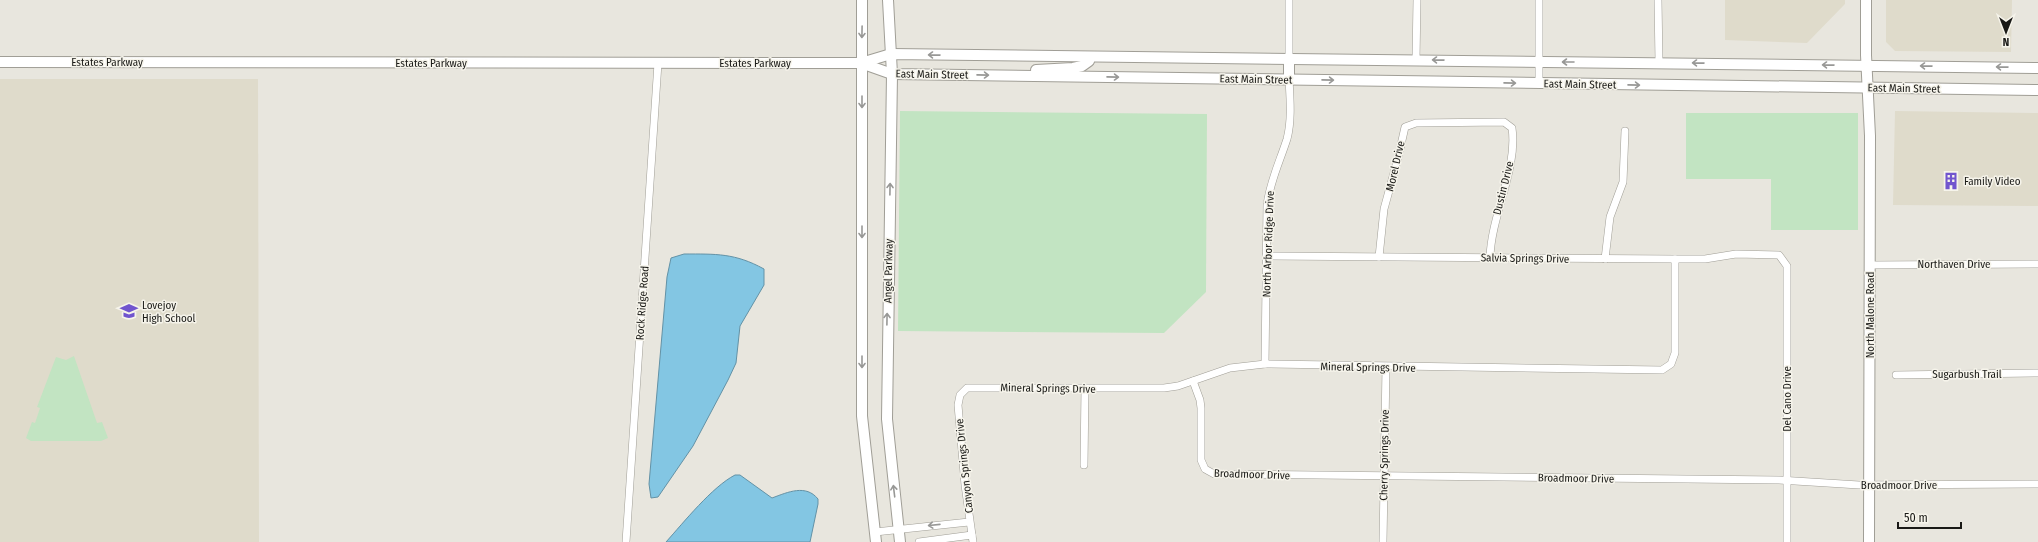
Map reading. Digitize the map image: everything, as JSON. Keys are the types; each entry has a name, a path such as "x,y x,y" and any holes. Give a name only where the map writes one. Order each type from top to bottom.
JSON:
{"main road":[{"path":"862,0 862,416 876,537"},
{"name":"Angel Parkway","path":"888,0 892,74 887,419 900,542"},
{"name":"North Malone Road","path":"1866,0 1870,265 1868,485 1869,542"},
{"name":"East Main Street","path":"862,63 891,54 1659,62 2038,68"},
{"path":"1007,75 1051,68 1082,66 1089,61 1090,57"},
{"path":"1289,59 1289,79"},
{"name":"Estates Parkway","path":"0,62 862,63"},
{"name":"East Main Street","path":"862,63 892,74 2038,90"}],"street":[{"path":"1289,0 1289,59"},
{"path":"1416,60 1417,0"},
{"path":"1539,0 1539,84"},
{"path":"1658,0 1659,62"},
{"name":"Rock Ridge Road","path":"626,542 658,63"},
{"name":"North Arbor Ridge Drive","path":"1265,364 1266,256 1269,192 1287,138 1290,108 1289,79"},
{"name":"Morel Drive","path":"1379,257 1384,209 1405,128 1416,123 1504,122"},
{"name":"Dustin Drive","path":"1490,258 1494,224 1511,155 1512,128 1504,122"},
{"path":"1605,259 1610,217 1623,182 1625,131"},
{"name":"Salvia Springs Drive","path":"1266,256 1705,259 1748,254 1775,254 1783,258"},
{"name":"Del Cano Drive","path":"1783,258 1787,266 1787,542"},
{"name":"Mineral Springs Drive","path":"963,391 972,387 1153,389 1178,386 1212,372 1230,368 1265,364 1662,370 1671,364 1675,353 1675,259"},
{"name":"Northaven Drive","path":"1870,265 2038,264"},
{"name":"Cherry Springs Drive","path":"1383,542 1386,367"},
{"name":"Sugarbush Trail","path":"1896,375 2038,374"},
{"name":"Broadmoor Drive","path":"1193,381 1200,400 1201,408 1202,465 1209,472 1219,475 1787,480 1868,485 2038,484"},
{"path":"1084,465 1085,388"},
{"name":"Canyon Springs Drive","path":"963,391 958,400 959,428 969,522 973,539"},
{"path":"876,537 899,529 969,522"},
{"path":"919,542 973,539"}],"shaded area":[{"path":"1725,0 1845,0 1845,4 1807,43 1725,40"},
{"path":"1886,0 2012,0 2011,52 1895,51 1886,42"},
{"name":"Lovejoy High School","path":"0,79 258,79 259,542 0,542"},
{"path":"1895,111 2038,113 2038,206 1893,205"}],"green space":[{"path":"900,111 1207,114 1206,292 1164,333 898,331"},
{"path":"1686,113 1858,113 1858,230 1771,230 1771,179 1686,179"},
{"path":"74,356 97,423 102,422 108,438 101,441 31,441 26,438 32,422 35,423 40,408 37,407 56,357 66,360"}],"water":[{"path":"684,254 716,255 744,260 764,269 764,285 740,326 736,363 693,446 658,497 651,498 649,484 667,277 671,258"},
{"path":"735,475 740,475 772,498 796,491 813,494 818,499 818,504 810,542 666,542 708,496"}],"place":[{"name":"Family Video","path":"1951,181"},
{"name":"Lovejoy High School","path":"129,311"}]}
